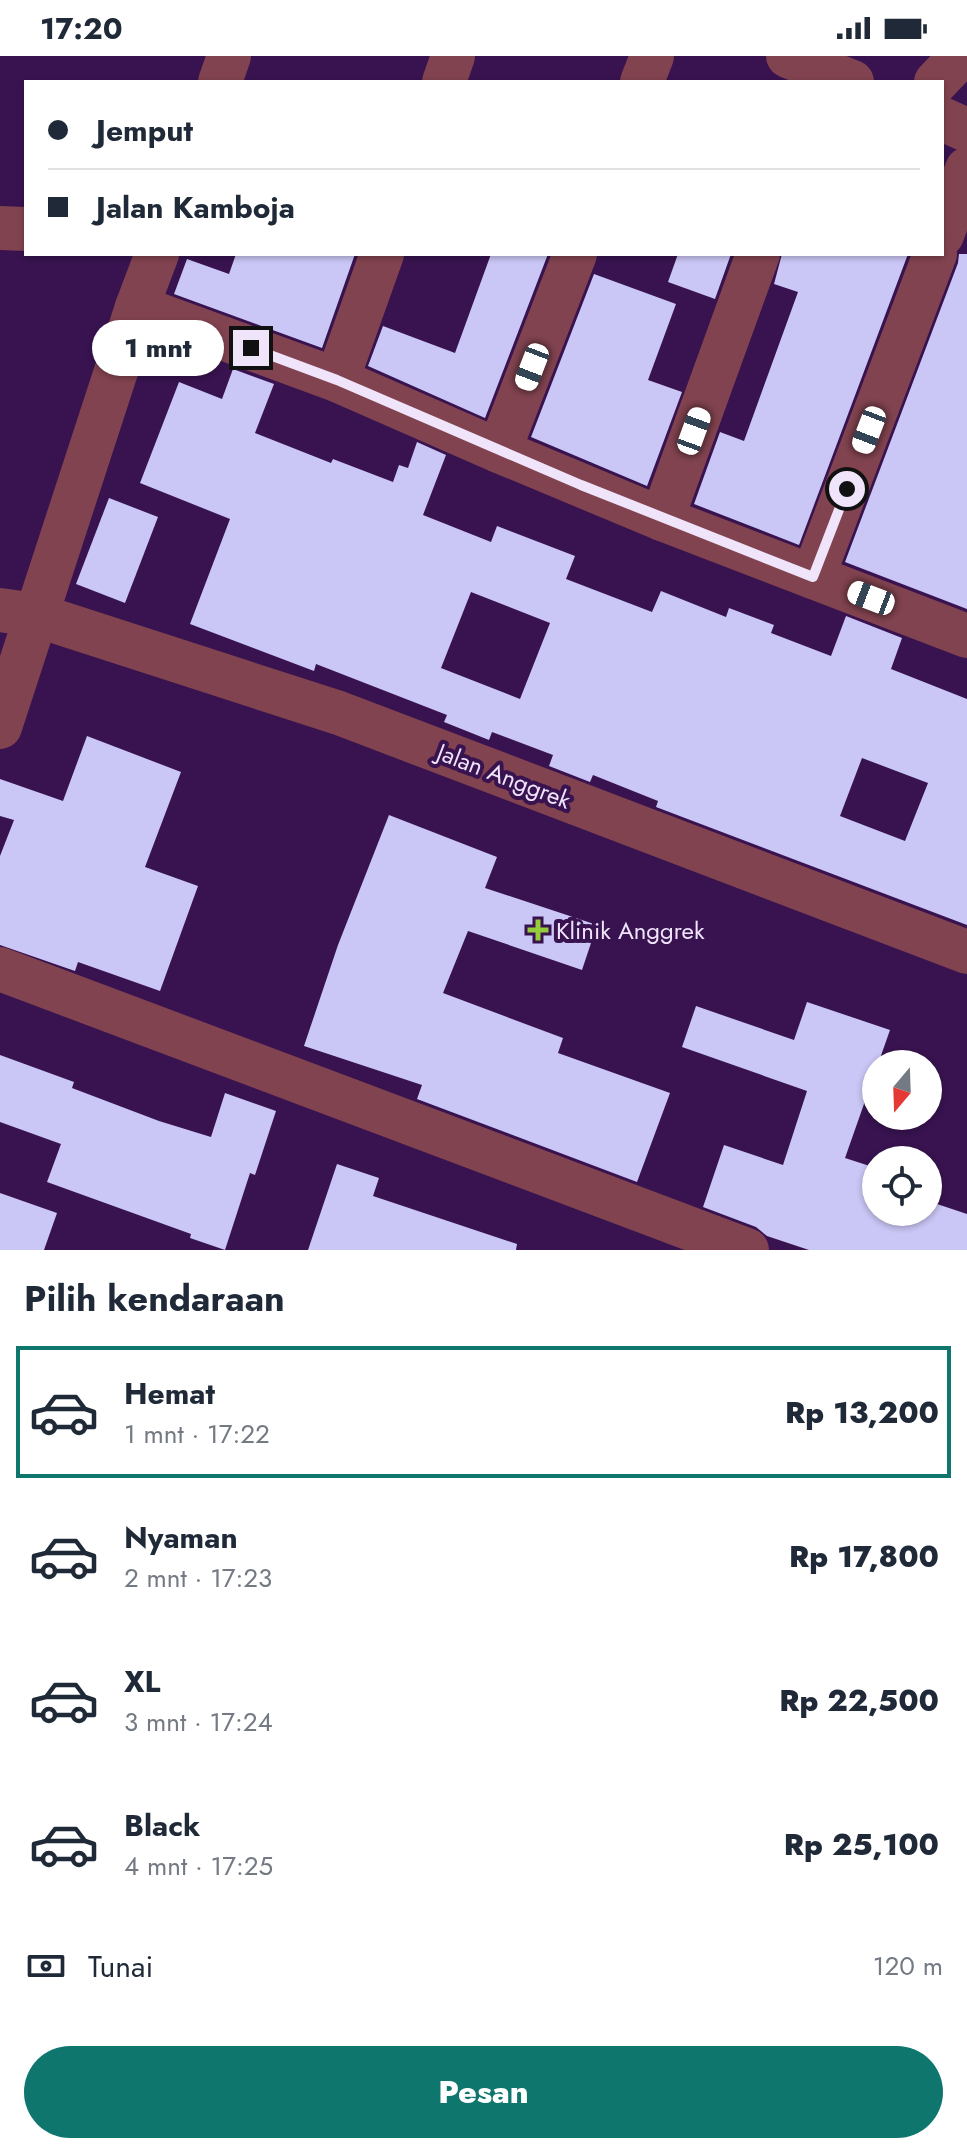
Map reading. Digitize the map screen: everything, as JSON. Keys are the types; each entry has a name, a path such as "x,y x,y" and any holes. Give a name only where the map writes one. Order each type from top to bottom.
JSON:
{"street":[{"path":"221,80 229,56"},
{"path":"445,80 453,56"},
{"path":"643,80 652,56"},
{"path":"938,80 961,56"},
{"path":"944,120 967,130"},
{"path":"944,230 967,169"},
{"path":"0,228 24,229"},
{"path":"0,727 18,613 156,256"},
{"path":"337,380 381,256"},
{"path":"499,451 574,256"},
{"path":"662,519 757,256"},
{"path":"813,577 934,256"},
{"path":"137,307 337,380 662,519 967,636"},
{"name":"Jalan Anggrek","path":"18,613 339,713 967,952"},
{"path":"0,969 747,1250"}],"building":[{"path":"959,254 967,254 967,609 845,562"},
{"path":"235,256 354,256 322,348 174,294 187,259 229,274"},
{"path":"490,256 547,256 485,418 368,366 383,326 455,353"},
{"path":"677,256 730,256 715,299 668,282"},
{"path":"781,256 907,256 799,545 694,504 720,432 744,441 798,292 774,284"},
{"path":"594,274 676,304 648,380 682,392 647,486 531,437"},
{"path":"233,369 274,384 255,433 331,463 333,459 393,482 399,465 408,468 417,442 446,455 423,515 491,542 497,526 575,556 566,579 652,612 661,591 726,617 729,608 774,625 771,633 831,656 846,616 902,638 891,669 967,699 967,925 656,807 658,801 593,775 590,782 549,766 553,755 492,732 489,740 444,722 447,715 316,664 314,671 190,624 230,519 140,483 179,382 222,399","holes":["471,592 550,623 520,699 441,668","862,758 928,783 905,841 840,816"]},
{"path":"109,498 158,517 125,603 76,584"},
{"path":"87,736 181,772 145,867 198,886 160,991 78,962 75,971 0,945 0,856 14,820 0,816 0,779 63,801"},
{"path":"389,815 497,857 485,888 597,925 582,970 468,931 443,993 563,1038 558,1053 670,1093 637,1182 417,1099 422,1085 304,1046 338,945"},
{"path":"807,1002 890,1030 883,1050 862,1050 862,1110 845,1158 862,1163 862,1226 942,1226 942,1206 967,1214 967,1250 809,1250 767,1236 756,1227 703,1207 724,1145 783,1165 807,1091 682,1047 696,1006 794,1040"},
{"path":"0,1055 74,1082 72,1088 211,1137 225,1093 276,1111 255,1175 250,1173 225,1250 190,1238 191,1234 47,1182 61,1144 0,1122"},
{"path":"337,1164 379,1178 373,1196 517,1244 516,1250 308,1250"},
{"path":"0,1193 57,1213 44,1250 0,1250"}],"place":[{"name":"Klinik Anggrek","path":"538,930"}],"route":[{"path":"251,348 337,380 662,519 813,577 847,489"}]}
